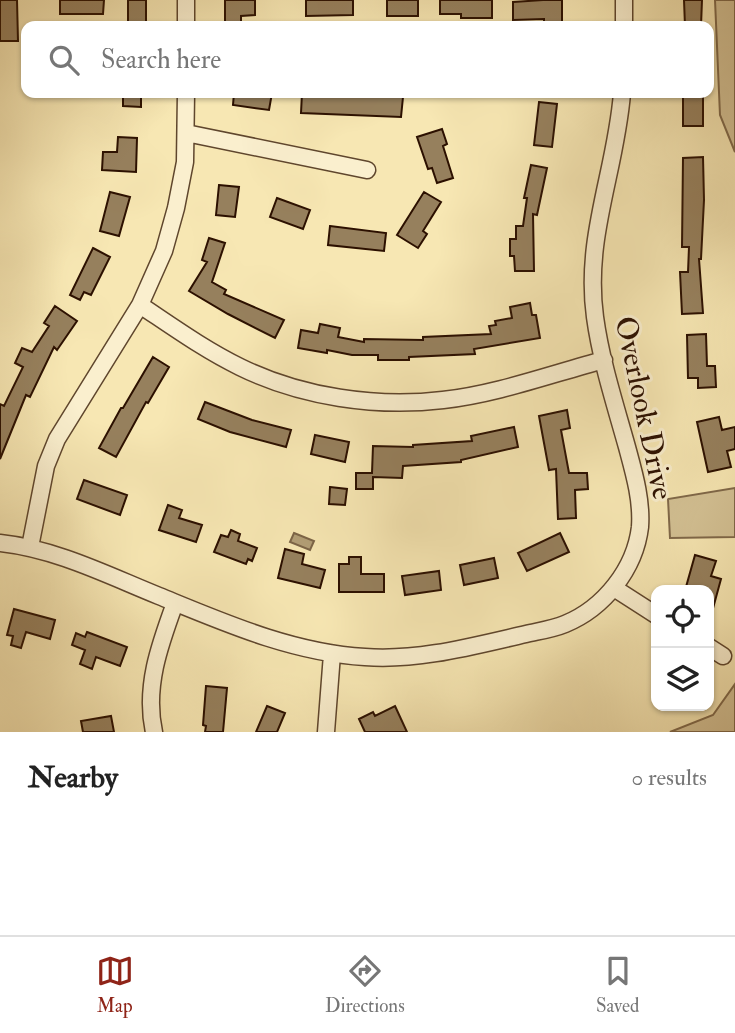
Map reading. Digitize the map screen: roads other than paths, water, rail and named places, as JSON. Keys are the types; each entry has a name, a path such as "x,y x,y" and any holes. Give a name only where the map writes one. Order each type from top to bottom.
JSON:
{"street":[{"path":"186,0 186,21"},
{"path":"624,0 624,21"},
{"path":"30,547 46,466 57,439 140,305 164,251 185,163 186,98"},
{"name":"Overlook Drive","path":"0,543 58,554 175,603 273,639 332,654 367,657 412,656 455,650 565,624 588,611 614,588 634,552 640,528 640,503 595,318 592,275 595,233 615,148 621,98"},
{"path":"186,133 367,170"},
{"path":"140,305 205,348 242,368 283,384 325,395 367,401 444,400 482,393 604,360"},
{"path":"614,588 651,611"},
{"path":"154,732 152,691 155,661 175,603"},
{"path":"326,732 332,654"}]}
